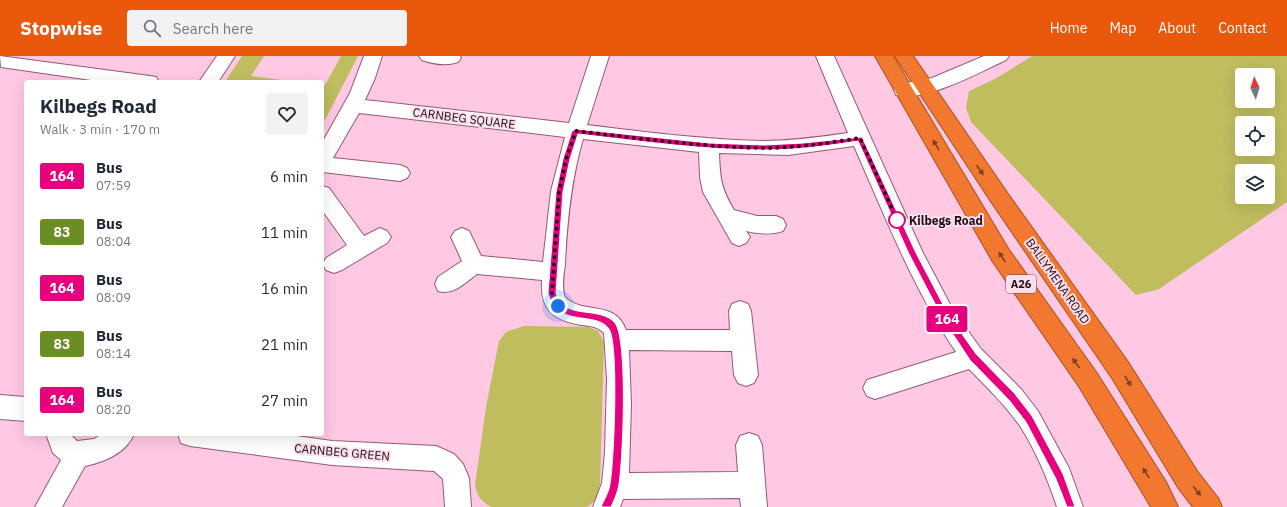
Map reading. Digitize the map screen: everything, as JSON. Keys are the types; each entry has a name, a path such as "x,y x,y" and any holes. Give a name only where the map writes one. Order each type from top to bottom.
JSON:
{"highway":[{"name":"A26","path":"884,56 1001,256 1088,380 1157,491 1165,507"},
{"name":"BALLYMENA ROAD","path":"904,56 1001,200 1120,370 1188,480 1209,507"}],"street":[{"path":"209,80 226,56"},
{"path":"324,155 332,144 352,105 370,68 373,56"},
{"path":"428,56 452,58"},
{"path":"600,56 566,159 559,192 552,293 555,303 568,312 606,321 613,328 617,340 619,358 617,441 610,496 753,496 749,445"},
{"path":"825,56 850,111 860,138 913,254 945,317 973,357 1012,397 1029,419 1060,477 1070,507"},
{"path":"903,90 936,84 1000,56"},
{"path":"2,60 137,80"},
{"name":"CARNBEG SQUARE","path":"352,105 576,131"},
{"path":"576,131 709,146 764,148 803,146 860,138"},
{"path":"709,146 710,177 714,192 739,237"},
{"path":"324,164 400,173"},
{"path":"324,197 361,248"},
{"path":"727,216 749,224 766,226 776,225"},
{"path":"334,264 380,237"},
{"path":"462,237 474,264"},
{"path":"446,284 474,264 554,272"},
{"path":"740,311 746,375"},
{"path":"617,340 743,341"},
{"path":"875,388 973,357"},
{"path":"0,407 24,410"},
{"path":"59,436 61,444 67,451 78,454 100,450 111,444 120,436"},
{"name":"CARNBEG GREEN","path":"205,436 332,453 436,459 453,469 458,487 458,507"},
{"path":"48,507 78,454"}],"shaded area":[{"path":"242,56 264,56 251,76 282,80 226,80"},
{"path":"341,56 358,56 324,122 325,85"},
{"path":"1032,56 1287,56 1287,202 1159,289 1136,295 971,122 966,108 969,91 995,79"},
{"path":"524,326 589,327 598,331 604,342 600,484 596,500 587,507 491,507 478,495 475,485 486,407 499,341 506,332"}],"bus line":[{"name":"164","path":"606,507 610,500 614,486 617,463 619,358 617,340 613,328 609,323 562,309 555,303 552,293 559,192 566,159 576,131 709,146 764,148 803,146 860,138 913,254 945,317 973,357 1012,397 1029,419 1045,445 1060,477 1070,507"}],"place":[{"name":"Kilbegs Road","path":"897,220"}],"route":[{"path":"558,306 555,303 552,293 559,192 566,159 576,131 709,146 764,148 803,146 860,138 900,226 897,220"}]}
